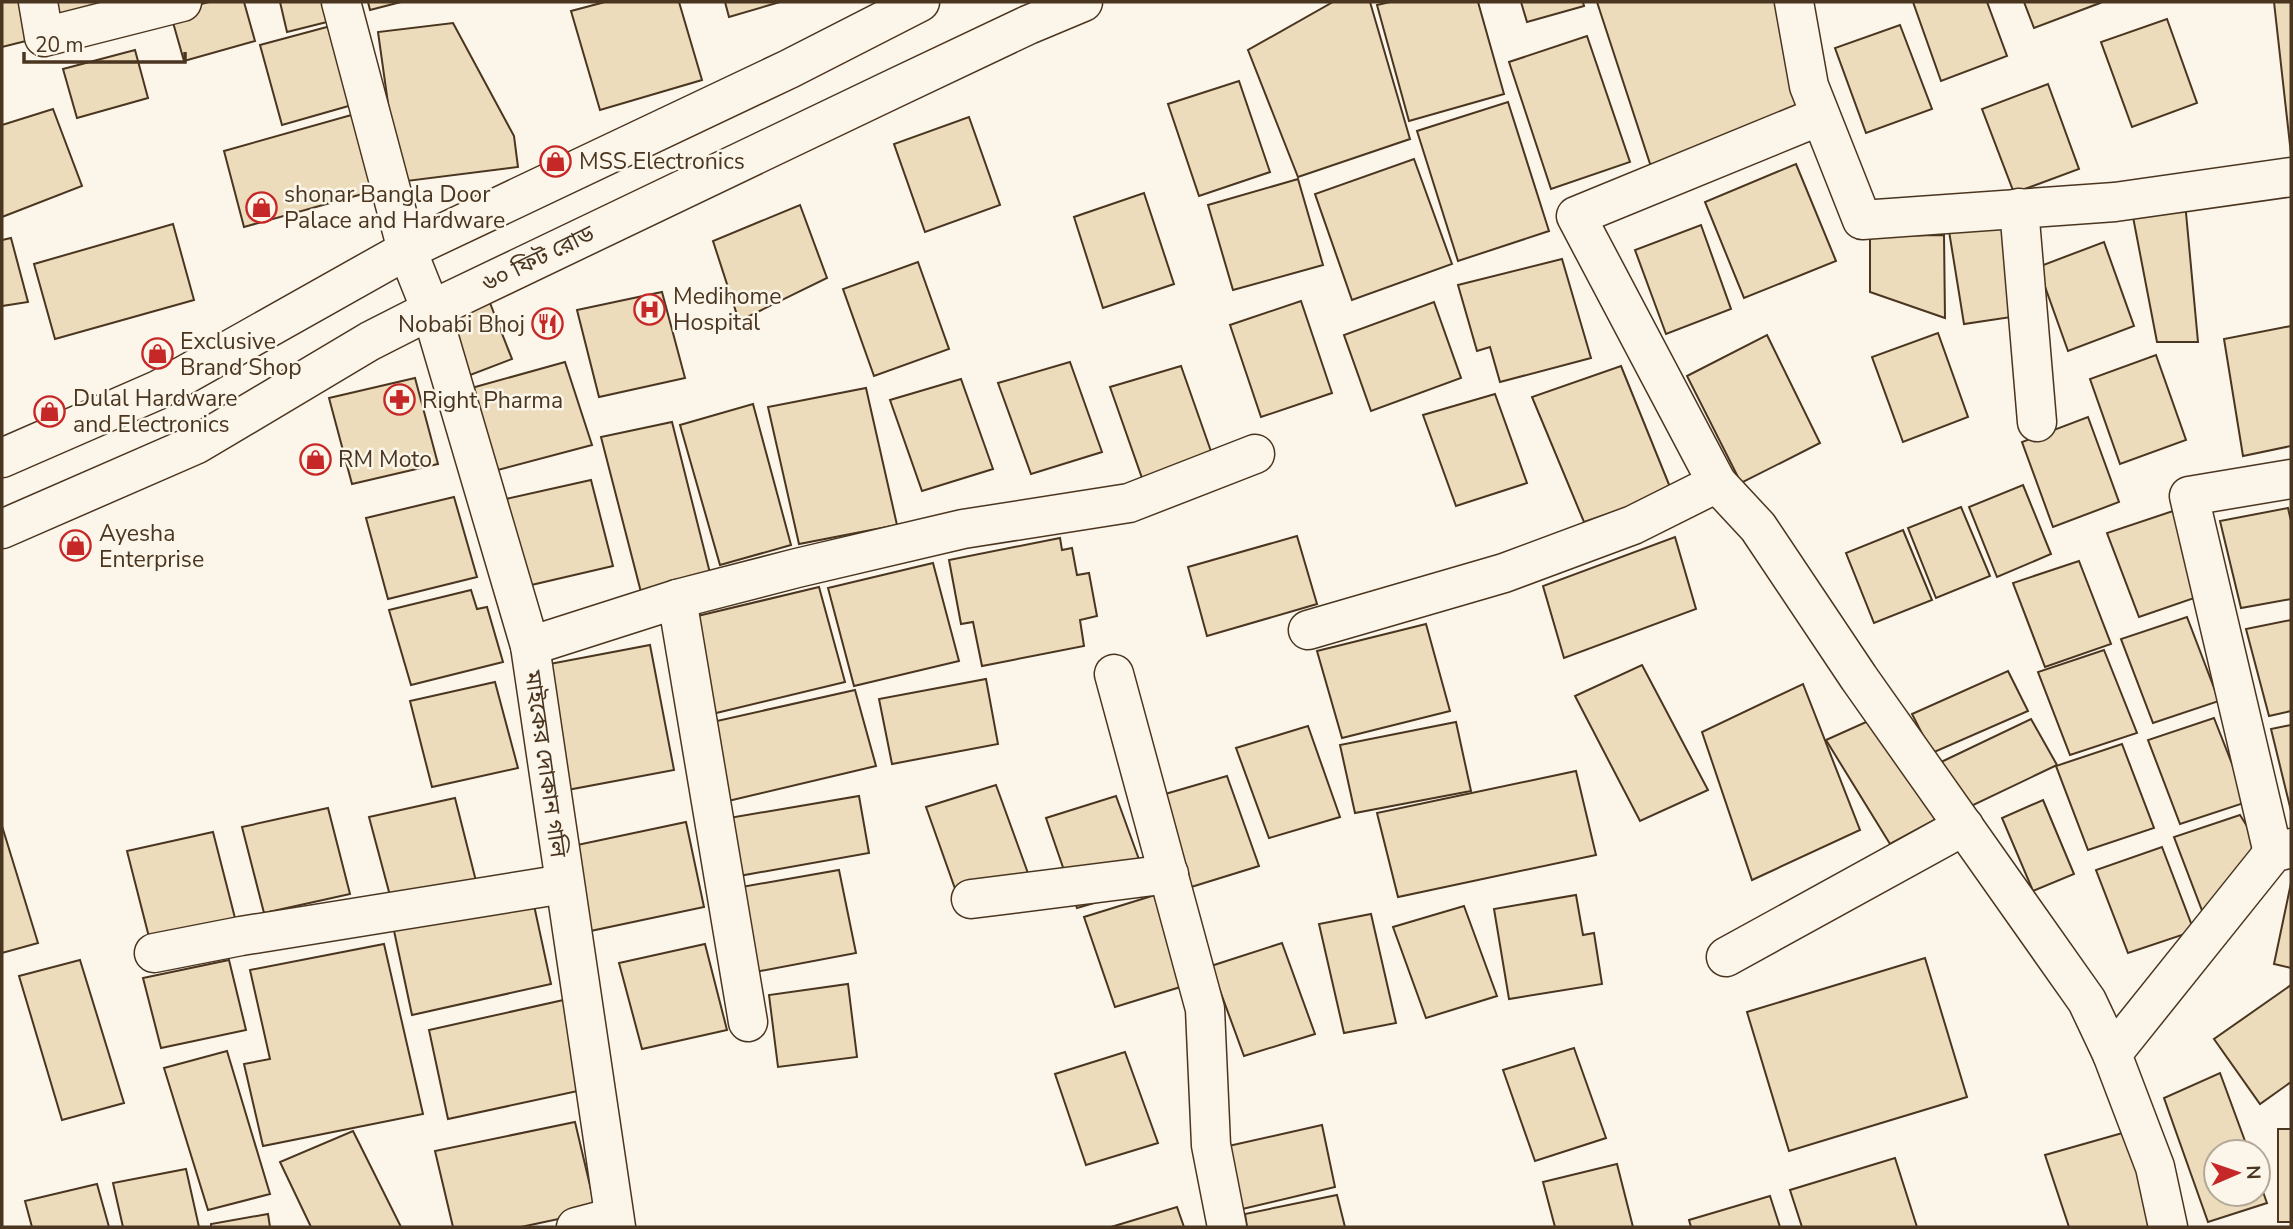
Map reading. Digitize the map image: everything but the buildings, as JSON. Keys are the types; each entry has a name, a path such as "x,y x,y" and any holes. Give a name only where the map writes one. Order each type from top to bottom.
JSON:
{"street":[{"path":"38,2 44,37 182,2"},
{"name":"মাইকের দোকান গলি","path":"341,2 407,250 432,310 530,646 615,1222"},
{"path":"789,69 873,2"},
{"path":"2,458 158,390 407,250 789,69 920,2"},
{"name":"৬০ ফিট রোড","path":"2,528 197,444 370,341 432,310 907,82 1083,2"},
{"path":"1794,2 1809,86 1861,220 2115,202 2291,177"},
{"path":"1821,116 1576,216 1717,483 1758,527 1859,677 2087,1001 2112,1055 2154,1167 2168,1227"},
{"path":"2019,208 2037,422"},
{"path":"530,646 677,599 963,528 1129,503 1255,454"},
{"path":"2112,1055 2282,850 2189,496 2291,480"},
{"path":"1308,630 1504,573 1633,525 1717,483"},
{"path":"677,599 748,1022"},
{"path":"1114,674 1205,1009 1211,1145 1227,1227"},
{"path":"1726,957 1964,826"},
{"path":"971,899 1169,874"},
{"path":"154,953 242,936 564,884"},
{"path":"576,1227 615,1222"}],"place":[{"name":"MSS Electronics","path":"556,161"},
{"name":"shonar Bangla Door Palace and Hardware","path":"261,207"},
{"name":"Medihome Hospital","path":"650,309"},
{"name":"Nobabi Bhoj","path":"548,324"},
{"name":"Exclusive Brand Shop","path":"157,354"},
{"name":"Right Pharma","path":"399,400"},
{"name":"Dulal Hardware and Electronics","path":"50,411"},
{"name":"RM Moto","path":"315,459"},
{"name":"Ayesha Enterprise","path":"76,546"}]}
